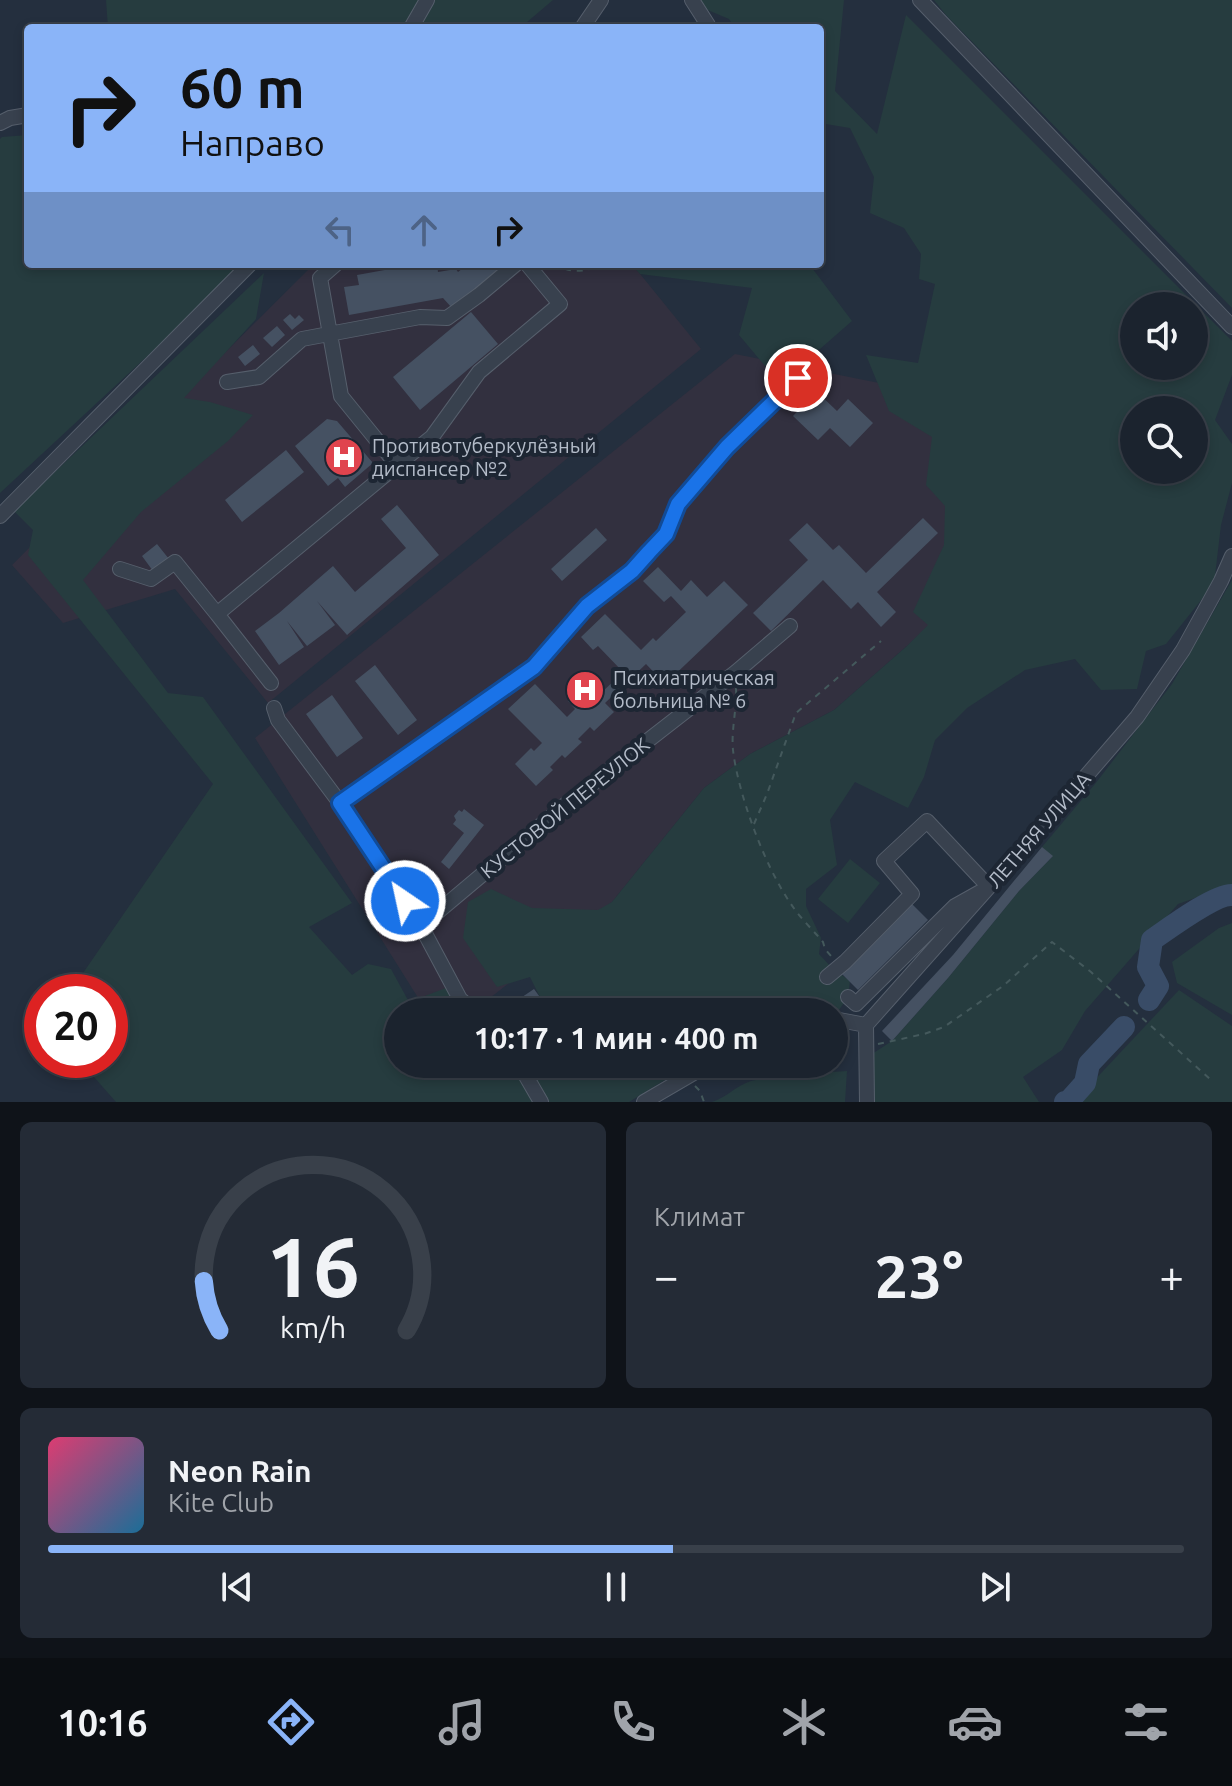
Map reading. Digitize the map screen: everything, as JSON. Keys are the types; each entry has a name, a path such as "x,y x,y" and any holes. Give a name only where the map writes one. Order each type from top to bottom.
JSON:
{"street":[{"path":"413,24 427,0"},
{"path":"585,24 601,0"},
{"path":"692,0 707,24"},
{"path":"920,0 1232,327"},
{"path":"0,123 24,116"},
{"path":"0,516 246,268"},
{"path":"331,268 320,278 341,396 397,465"},
{"path":"227,382 259,377 302,339 420,317 447,318 511,268"},
{"path":"217,614 432,437 479,372 560,304 530,268"},
{"path":"340,803 534,667 587,606 632,571 658,543 666,534 678,504 727,447 798,378"},
{"name":"ЛЕТНЯЯ УЛИЦА","path":"866,1025 1137,717 1183,650 1232,556"},
{"path":"120,569 151,579 175,562 271,683"},
{"name":"КУСТОВОЙ ПЕРЕУЛОК","path":"421,926 565,805 790,626"},
{"path":"274,708 278,720 340,803 421,926 459,998"},
{"path":"827,977 912,894 884,861 927,821 989,887 955,906 856,1004 848,997"},
{"path":"848,1022 866,1025 867,1102"},
{"path":"527,1078 541,1102"},
{"path":"644,1102 684,1078"}],"path":[{"path":"564,268 584,272 593,268"},
{"path":"753,825 796,713 881,641"},
{"path":"736,672 733,745 737,780 771,867 791,905 840,966"},
{"path":"866,1047 944,1027 1003,986 1052,942 1091,972 1210,1079"},
{"path":"684,1078 700,1091 704,1102"}],"shaded area":[{"name":"Противотуберкулёзный диспансер №2","path":"310,268 635,268 701,349 268,703 175,589 63,623 12,565"},
{"name":"Психиатрическая больница № 6","path":"735,354 909,389 1048,560 929,625 834,710 750,754 704,788 612,902 490,998 418,998 255,738"}],"green space":[{"path":"106,0 553,0 525,24 108,24"},
{"path":"700,0 844,0 835,91 877,134 906,15 1183,292 1120,292 1120,380 1208,380 1208,317 1232,341 1232,375 1215,420 1232,444 1232,483 1221,525 1214,584 1166,644 1146,651 1137,689 1101,690 1075,659 1025,670 967,708 935,740 924,777 908,808 855,782 830,820 837,865 806,889 806,906 821,938 819,954 850,981 847,998 540,998 530,977 497,987 463,938 468,902 491,889 532,908 598,910 612,902 704,788 750,754 834,710 928,625 913,612 944,545 945,506 926,485 932,437 889,411 866,355 918,363 935,284 919,279 921,254 904,228 870,213 874,177 850,128 824,124 824,24 732,24 729,19 703,8"},
{"path":"934,0 1232,0 1232,308 946,15"},
{"path":"24,135 24,268 239,268 0,493 0,139"},
{"path":"635,268 812,268 852,321 820,349 765,366 739,335 752,288 640,274"},
{"path":"264,273 256,319 184,398 253,415 228,441 141,512 83,580 168,693 203,697 352,903 309,927 352,975 368,964 391,969 407,998 384,998 384,1078 668,1078 629,1102 116,1102 95,1078 128,1078 128,974 82,974 213,784 28,555 33,530 14,511"},
{"path":"1232,580 1232,885 1178,904 1085,1011 1062,1050 1023,1077 1039,1102 873,1102 872,1054 892,1041 1019,891 1052,857 1042,847 1172,684"},
{"path":"850,859 880,883 848,923 818,899"},
{"path":"1232,923 1232,1015 1177,983 1172,962 1219,928"},
{"path":"446,988 453,998 420,998"},
{"path":"1179,990 1232,1026 1232,1102 1074,1102"},
{"path":"769,1078 847,1078 845,1102 712,1102 751,1081"}],"building":[{"path":"396,268 438,268 438,272 456,269 458,272 463,268 500,270 452,308 443,298 349,315 344,287 359,285 357,275"},
{"path":"471,312 498,344 420,410 393,377"},
{"path":"290,314 295,319 299,315 304,320 292,330 283,320"},
{"path":"277,326 285,335 272,347 263,338"},
{"path":"253,345 260,354 245,366 238,357"},
{"path":"816,391 837,411 848,399 873,423 850,447 830,428 818,440 793,416"},
{"path":"327,419 337,421 373,463 345,487 338,478 328,486 295,446"},
{"path":"286,450 304,472 242,522 225,500"},
{"path":"397,505 439,555 347,635 317,601 335,625 307,646 287,621 304,647 279,665 255,631 333,566 355,592 406,548 381,519"},
{"path":"923,518 938,533 877,592 896,612 881,627 858,602 851,609 823,580 771,631 753,613 808,560 789,540 807,523 833,550 839,545 866,573"},
{"path":"596,528 607,540 562,581 551,569"},
{"path":"157,544 169,559 153,571 142,556"},
{"path":"658,567 681,591 691,580 707,597 724,581 748,605 665,684 646,664 605,703 614,712 594,731 590,727 578,739 582,742 565,758 562,755 550,767 553,770 536,786 515,764 531,748 534,751 542,743 508,709 535,684 567,717 575,709 568,701 586,684 598,696 623,672 598,646 593,650 581,637 605,614 641,650 653,638 656,641 686,612 671,596 664,602 643,581"},
{"path":"375,665 417,720 398,735 355,681"},
{"path":"332,695 363,738 337,757 306,714"},
{"path":"464,809 484,825 449,869 441,862 464,833 453,824 456,820 454,816"},
{"path":"1042,847 1053,856 1019,891 892,1041 882,1031 953,955"},
{"path":"912,904 928,920 858,990 842,974"},
{"path":"534,989 541,998 521,998"}],"waterway":[{"path":"1149,1000 1158,986 1148,967 1152,940 1203,906 1232,895"},
{"path":"1065,1102 1085,1083 1089,1064 1124,1027"}],"place":[{"name":"Противотуберкулёзный диспансер №2","path":"344,457"},
{"name":"Психиатрическая больница № 6","path":"585,690"}],"route":[{"path":"405,901 340,803 534,667 587,606 632,571 666,534 678,504 727,447 798,378"}]}
